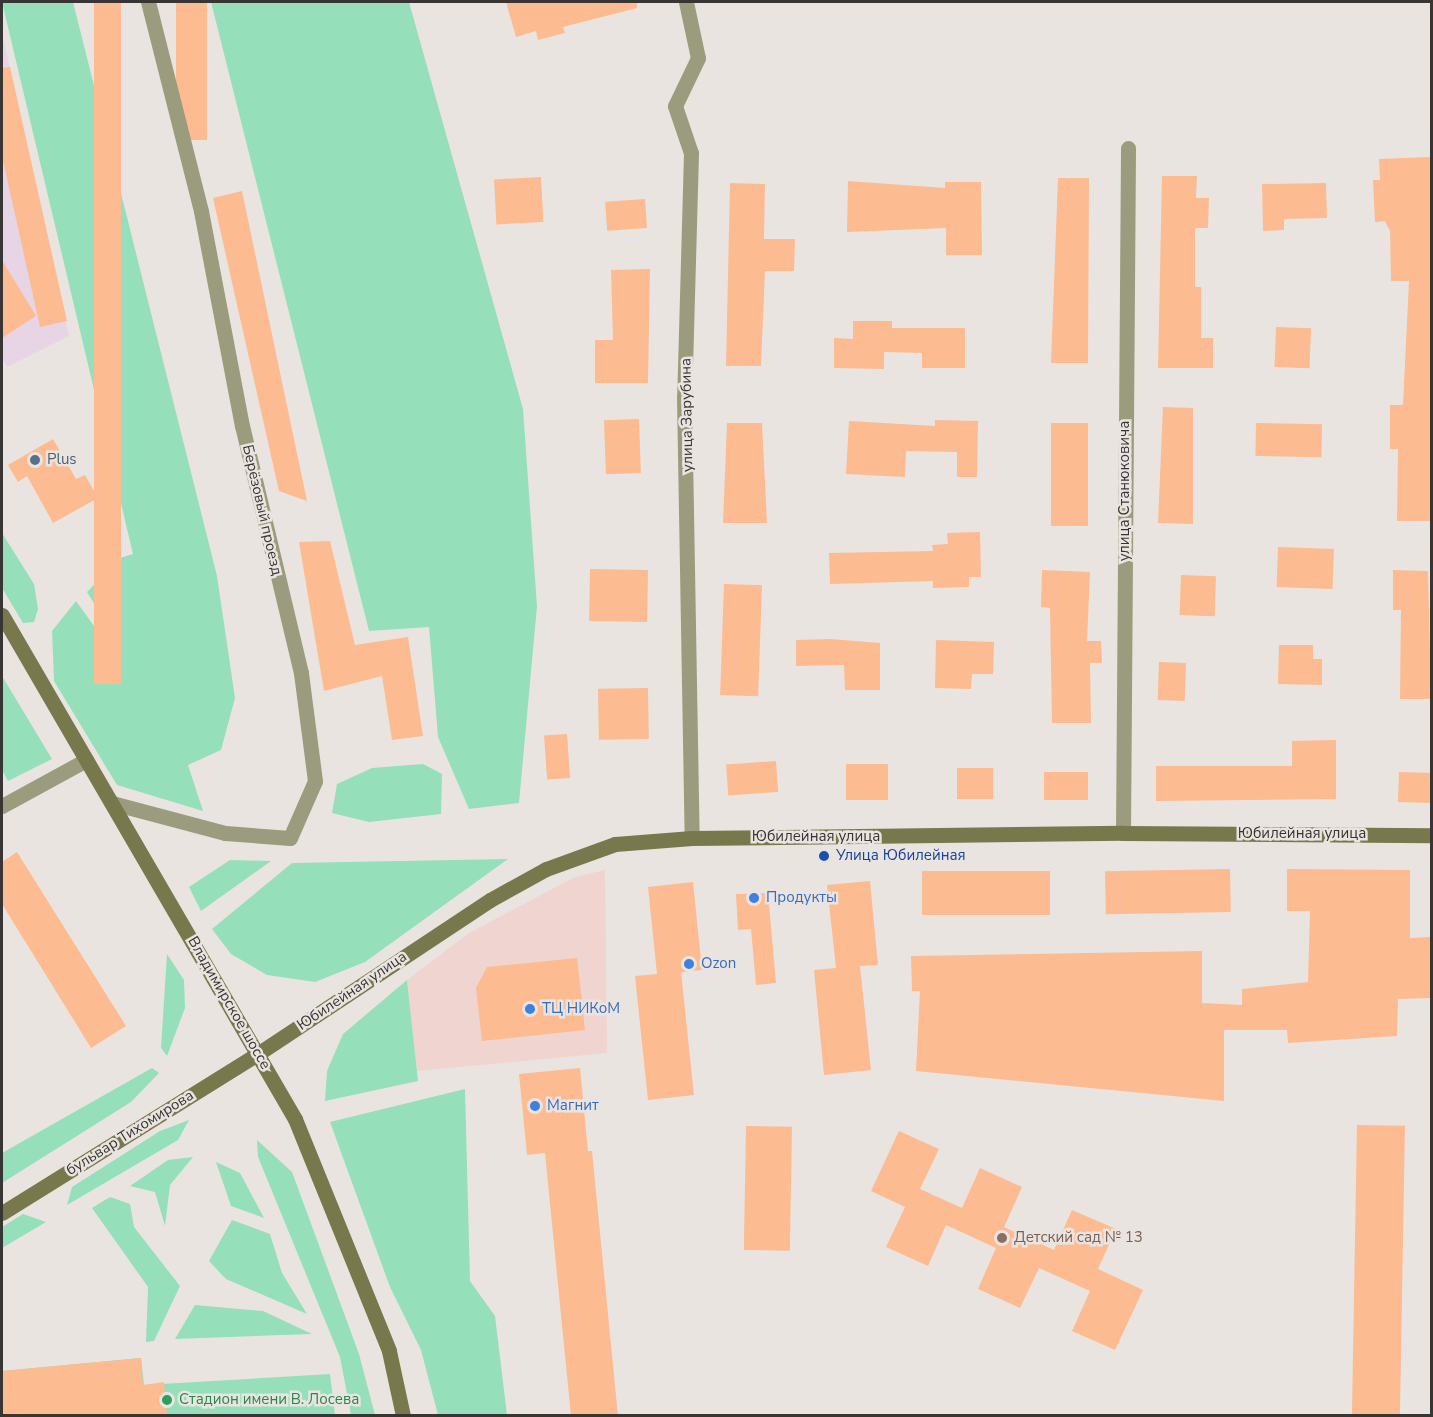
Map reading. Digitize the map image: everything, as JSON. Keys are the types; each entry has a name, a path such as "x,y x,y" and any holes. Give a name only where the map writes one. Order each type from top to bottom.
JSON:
{"main road":[{"name":"Владимирское шоссе","path":"2,615 259,1053 295,1119 389,1351 403,1416"},
{"name":"Юбилейная улица","path":"259,1053 489,900 546,869 615,844 692,838 1123,833 1431,835"},
{"name":"бульвар Тихомирова","path":"2,1213 259,1053"}],"street":[{"name":"Берёзовый проезд","path":"112,803 225,833 290,838 315,781 301,673 242,426 201,211 148,2"},
{"name":"улица Зарубина","path":"686,2 699,58 675,106 691,153 684,397 692,838"},
{"name":"улица Станюковича","path":"1123,833 1128,148"},
{"path":"2,806 86,760"}],"shaded area":[{"path":"2,33 69,336 7,367 2,358"},
{"path":"605,870 607,1053 417,1071 407,980 469,933 575,877"}],"green space":[{"path":"2,2 73,2 217,576 235,698 221,750 188,765 203,811 117,785 54,681 52,631 76,601 107,644 115,637 87,592 120,558 133,554"},
{"path":"211,2 409,2 523,409 537,606 519,803 469,809 438,737 429,627 369,631"},
{"path":"2,533 34,584 38,609 34,622 23,623 2,588"},
{"path":"2,676 52,759 8,781 2,770"},
{"path":"423,764 442,774 441,814 369,822 332,813 337,784 372,768"},
{"path":"508,859 365,962 315,982 267,975 231,954 212,929 292,863"},
{"path":"230,860 271,861 201,911 189,887"},
{"path":"167,954 184,980 185,1008 167,1056 161,1048"},
{"path":"407,980 418,1081 325,1101 327,1071 343,1034"},
{"path":"152,1068 159,1073 131,1102 2,1183 2,1153"},
{"path":"465,1089 470,1281 495,1316 507,1415 438,1415 421,1350 390,1287 330,1122"},
{"path":"189,1120 178,1140 67,1205 72,1187 160,1131"},
{"path":"257,1140 292,1172 359,1354 375,1415 351,1415 340,1357 258,1157"},
{"path":"193,1157 170,1185 165,1226 155,1192 130,1186 168,1160"},
{"path":"216,1162 240,1173 264,1218 231,1206"},
{"path":"110,1197 130,1204 134,1227 180,1286 154,1341 146,1342 148,1287 92,1208"},
{"path":"23,1214 46,1222 2,1248 2,1227"},
{"path":"232,1220 270,1234 282,1273 307,1314 226,1279 209,1261"},
{"path":"195,1305 263,1311 312,1334 175,1339"},
{"name":"Стадион имени В. Лосева","path":"141,1358 144,1385 330,1374 335,1415 2,1416 2,1371"}],"building":[{"path":"94,2 121,2 121,684 94,684"},
{"path":"176,2 207,2 207,140 176,140"},
{"path":"506,2 637,2 637,8 563,27 565,33 538,40 536,31 516,37"},
{"path":"10,67 67,321 40,327 2,156 2,68"},
{"path":"1431,157 1431,521 1397,521 1398,449 1390,449 1390,405 1403,405 1409,281 1391,281 1390,231 1385,221 1375,222 1373,180 1380,180 1379,159"},
{"path":"1162,176 1197,176 1196,198 1209,198 1208,228 1195,228 1195,287 1201,287 1201,338 1213,338 1213,368 1158,368"},
{"path":"541,177 543,222 496,224 494,179"},
{"path":"1058,178 1089,178 1088,363 1051,363"},
{"path":"848,181 945,188 945,182 981,182 982,255 946,255 946,228 847,232"},
{"path":"730,183 765,184 764,239 795,239 794,271 765,271 761,366 726,366"},
{"path":"1326,183 1327,218 1284,219 1284,230 1263,231 1262,184"},
{"path":"242,191 307,501 279,491 213,198"},
{"path":"645,199 647,228 607,231 605,202"},
{"path":"2,260 36,316 2,338"},
{"path":"650,269 648,383 595,383 595,340 613,340 611,270"},
{"path":"853,321 892,321 892,328 965,328 965,368 922,368 922,353 884,352 884,369 834,368 834,338 853,339"},
{"path":"1276,327 1311,328 1310,368 1275,367"},
{"path":"1163,407 1193,408 1193,524 1158,523"},
{"path":"639,419 641,473 606,474 604,420"},
{"path":"935,420 978,421 977,477 957,477 957,452 906,451 905,477 846,474 849,421 935,426"},
{"path":"727,423 762,423 767,523 723,523"},
{"path":"1051,423 1088,423 1088,526 1051,526"},
{"path":"1256,423 1322,424 1321,457 1255,456"},
{"path":"53,439 76,479 85,475 98,498 53,523 27,476 18,482 8,465"},
{"path":"980,532 981,577 969,577 969,587 933,588 933,581 830,584 829,553 933,551 932,545 948,544 947,533"},
{"path":"330,541 355,645 408,637 423,736 392,740 382,676 324,691 299,542"},
{"path":"1278,547 1334,549 1333,589 1277,587"},
{"path":"590,569 648,570 647,622 589,621"},
{"path":"1042,570 1090,572 1087,641 1101,641 1102,663 1090,663 1091,723 1052,723 1050,608 1041,607"},
{"path":"1393,570 1428,571 1431,699 1400,699 1401,610 1393,610"},
{"path":"1181,575 1216,576 1215,616 1180,615"},
{"path":"724,584 762,585 758,696 720,695"},
{"path":"830,639 880,643 880,690 845,690 844,665 796,666 796,640"},
{"path":"936,640 994,642 993,674 972,674 971,689 935,688"},
{"path":"1279,645 1313,645 1313,659 1322,659 1322,685 1278,684"},
{"path":"1159,662 1186,663 1185,701 1158,700"},
{"path":"648,688 649,739 599,740 598,689"},
{"path":"567,734 570,778 547,779 544,736"},
{"path":"1336,740 1336,799 1156,801 1156,766 1292,766 1292,741"},
{"path":"776,761 778,792 728,795 726,764"},
{"path":"846,764 888,764 888,800 846,800"},
{"path":"957,768 993,768 993,799 957,799"},
{"path":"1044,772 1088,772 1088,800 1044,800"},
{"path":"1399,772 1431,773 1430,803 1398,802"},
{"path":"17,852 126,1026 91,1048 2,904 2,862"},
{"path":"1230,869 1231,912 1106,914 1105,871"},
{"path":"1287,869 1410,870 1410,938 1431,937 1431,998 1398,999 1397,1036 1288,1043 1287,1030 1224,1030 1224,1101 916,1071 920,991 912,991 911,956 1202,951 1202,1003 1242,1005 1242,989 1308,982 1310,911 1287,911"},
{"path":"922,871 1050,871 1050,915 922,915"},
{"path":"870,881 878,965 860,966 871,1070 824,1075 814,970 836,968 827,885"},
{"path":"693,882 702,970 681,972 694,1095 648,1100 635,976 657,974 648,887"},
{"path":"768,893 776,983 756,985 751,929 738,930 736,894"},
{"name":"ТЦ НИКоМ","path":"577,958 585,1030 482,1041 476,988 487,967"},
{"path":"580,1068 588,1151 592,1151 618,1416 571,1416 545,1153 527,1155 519,1074"},
{"path":"1357,1125 1405,1126 1400,1416 1352,1416"},
{"path":"746,1126 792,1127 790,1251 744,1250"},
{"name":"Детский сад № 13","path":"899,1131 939,1149 920,1189 962,1208 980,1168 1022,1187 1004,1227 1054,1250 1072,1210 1116,1229 1098,1269 1143,1290 1115,1350 1072,1331 1090,1291 1039,1268 1020,1308 978,1289 996,1248 946,1225 928,1266 886,1247 905,1207 871,1191"},
{"path":"141,1358 143,1385 164,1382 167,1414 2,1416 2,1371"}],"place":[{"name":"Plus","path":"35,460"},
{"name":"Улица Юбилейная","path":"824,856"},
{"name":"Продукты","path":"754,898"},
{"name":"Ozon","path":"689,964"},
{"name":"ТЦ НИКоМ","path":"530,1009"},
{"name":"Магнит","path":"535,1106"},
{"name":"Детский сад № 13","path":"1002,1238"},
{"name":"Стадион имени В. Лосева","path":"167,1400"}]}
